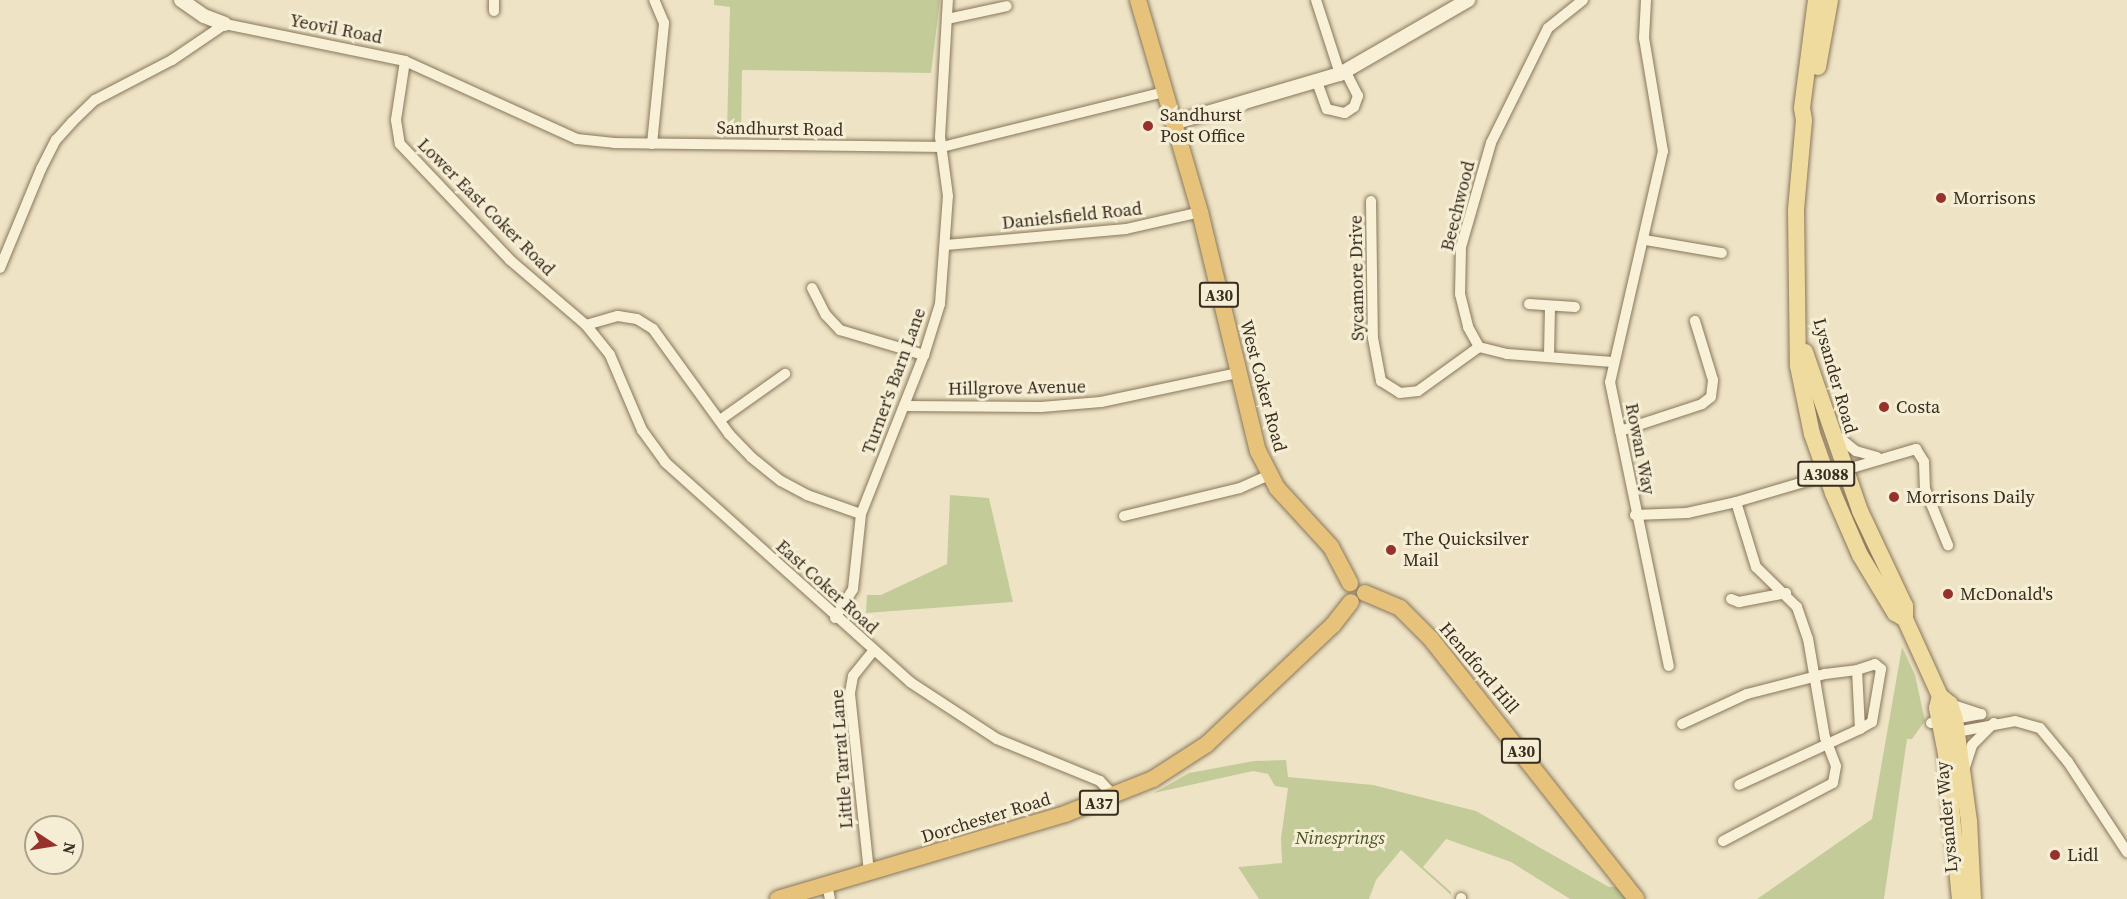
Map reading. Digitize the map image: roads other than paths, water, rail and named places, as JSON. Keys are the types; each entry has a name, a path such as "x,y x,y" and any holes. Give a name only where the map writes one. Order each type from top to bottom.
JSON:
{"highway":[{"name":"West Coker Road","path":"1138,0 1200,212 1252,434 1269,476 1288,504 1331,547 1350,583"},
{"name":"Hendford Hill","path":"1350,583 1360,584 1358,598 1400,608 1431,639 1636,899"},
{"name":"Dorchester Road","path":"778,899 829,892 869,872 1115,797 1174,768 1207,744 1333,625 1358,598"}],"main road":[{"name":"Lysander Road","path":"1816,0 1802,108 1804,120 1796,210 1798,366 1812,434 1860,555 1895,613 1905,619"},
{"name":"Lysander Road","path":"1804,120 1810,108 1830,0"},
{"name":"Lysander Road","path":"1796,310 1806,355 1860,511 1905,606 1905,619 1946,719"},
{"name":"Lysander Way","path":"1946,719 1964,777 1973,899"},
{"name":"Lysander Way","path":"1946,719 1960,899"}],"street":[{"path":"181,0 204,16 225,24"},
{"path":"652,144 664,23 654,0"},
{"name":"Turner's Barn Lane","path":"835,618 853,589 861,514 924,355 940,304 948,196 940,117 948,0"},
{"path":"1316,0 1343,73 1358,96 1354,107 1345,113 1327,109 1317,82"},
{"path":"1173,123 1343,73 1468,0"},
{"name":"Beechwood","path":"1479,347 1468,327 1460,294 1461,247 1491,143 1548,28 1583,0"},
{"name":"Rowan Way","path":"1646,0 1644,38 1663,151 1645,240 1613,362 1610,382 1635,515 1669,666"},
{"path":"947,19 1007,6"},
{"path":"203,39 204,16"},
{"path":"0,268 56,140 95,100 203,39 225,24"},
{"name":"Yeovil Road","path":"225,24 405,61"},
{"name":"Sandhurst Road","path":"405,61 577,139 652,144 942,147 1164,92"},
{"name":"Lower East Coker Road","path":"405,61 396,120 400,144 510,260 586,325"},
{"name":"Sycamore Drive","path":"1371,201 1373,338 1381,381 1400,393 1418,391 1479,347"},
{"name":"Danielsfield Road","path":"946,245 1126,230 1200,212"},
{"path":"1645,240 1722,253"},
{"path":"813,287 826,315 840,330 924,355"},
{"path":"1530,304 1575,307"},
{"path":"1549,354 1550,306"},
{"path":"586,325 618,316 637,319 653,329 720,420 751,457 781,481 861,514"},
{"path":"1620,431 1702,404 1711,397 1713,380 1695,321"},
{"name":"East Coker Road","path":"586,325 610,355 642,430 665,462 835,618 910,682 998,739 1100,781 1115,797"},
{"path":"1479,347 1507,354 1549,354 1613,362"},
{"path":"720,420 785,374"},
{"name":"Hillgrove Avenue","path":"904,406 1041,407 1101,402 1237,374"},
{"path":"1828,422 1842,442 1879,458"},
{"path":"1635,515 1687,513 1736,502 1845,467 1916,449 1924,462 1925,489 1948,545"},
{"path":"1124,516 1240,488 1269,476"},
{"path":"1723,841 1833,783 1836,766 1828,745 1808,639 1797,607 1786,593 1756,567 1736,502"},
{"path":"1731,599 1739,602 1786,593"},
{"name":"Little Tarrat Lane","path":"869,872 850,693 853,676 873,651"},
{"path":"1682,724 1747,694 1875,664 1881,669 1872,722 1828,745 1739,785"},
{"path":"1857,670 1860,729"},
{"path":"1946,719 1981,714 1994,723"},
{"path":"1946,719 1981,714"},
{"path":"1946,719 1994,723 2015,721 2040,728 2068,762 2127,852"},
{"path":"1964,777 1972,745 1994,723"}],"place":[{"name":"Sandhurst Post Office","path":"1148,126"},
{"name":"Morrisons","path":"1941,198"},
{"name":"Costa","path":"1884,407"},
{"name":"Morrisons Daily","path":"1894,497"},
{"name":"The Quicksilver Mail","path":"1391,550"},
{"name":"McDonald's","path":"1948,594"},
{"name":"Lidl","path":"2055,855"}],"park label":[{"name":"Ninesprings","path":"1340,838"}]}
